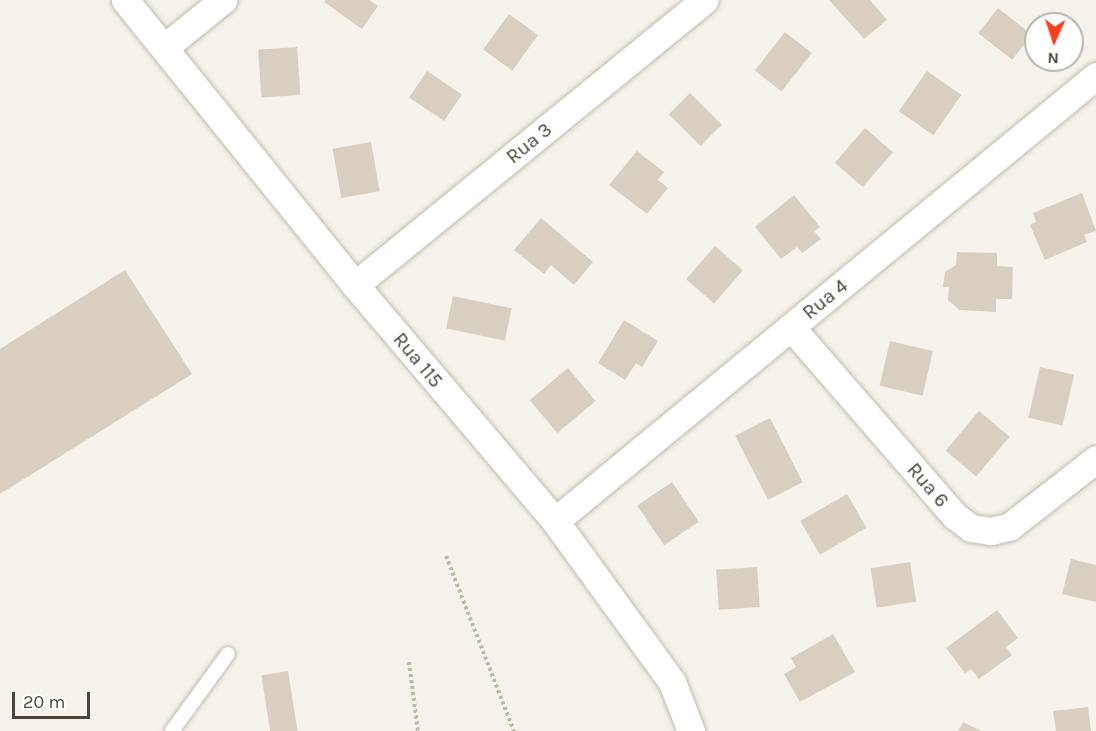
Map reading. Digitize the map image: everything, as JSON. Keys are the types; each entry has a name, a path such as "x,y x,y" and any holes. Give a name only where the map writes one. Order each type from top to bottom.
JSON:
{"street":[{"name":"Rua 115","path":"125,0 355,285 555,521 672,682 691,731"},
{"path":"165,47 223,0"},
{"name":"Rua 3","path":"355,285 704,0"},
{"name":"Rua 4","path":"555,521 1096,76"},
{"name":"Rua 6","path":"791,327 955,516 971,528 991,531 1009,527 1096,459"}],"lane":[{"path":"172,731 228,654"}],"path":[{"path":"446,556 514,731"},
{"path":"409,662 418,731"}],"building":[{"path":"326,0 369,0 378,6 362,29 324,2"},
{"path":"829,0 870,0 887,20 864,39"},
{"path":"998,8 1024,28 1024,45 1012,60 978,33"},
{"path":"509,14 538,35 512,71 483,50"},
{"path":"785,32 812,53 782,92 755,71"},
{"path":"297,47 300,95 261,98 258,50"},
{"path":"427,71 462,94 444,121 409,98"},
{"path":"927,71 961,95 933,135 899,111"},
{"path":"690,93 722,125 701,146 669,114"},
{"path":"865,128 893,152 863,187 835,163"},
{"path":"371,142 380,191 341,198 333,149"},
{"path":"637,151 664,172 658,180 668,188 647,214 609,185"},
{"path":"1082,193 1096,231 1084,235 1087,242 1045,260 1030,225 1036,222 1033,213"},
{"path":"794,195 820,227 814,231 821,239 802,253 797,247 781,259 755,227"},
{"path":"541,218 593,262 574,285 551,265 544,274 514,250"},
{"path":"715,246 743,270 714,303 686,279"},
{"path":"957,252 997,253 997,266 1013,267 1012,299 996,299 996,312 959,310 948,300 949,287 943,287 945,272 956,265"},
{"path":"125,270 192,374 0,494 0,349"},
{"path":"453,296 512,308 505,341 446,328"},
{"path":"624,320 658,341 642,367 636,363 625,380 598,363"},
{"path":"890,341 933,351 923,396 880,386"},
{"path":"1040,367 1074,375 1062,426 1028,418"},
{"path":"568,368 596,401 557,433 530,400"},
{"path":"979,411 1010,437 976,477 946,451"},
{"path":"770,418 803,482 768,500 735,436"},
{"path":"672,482 699,522 664,545 637,505"},
{"path":"847,494 866,528 820,555 800,521"},
{"path":"1071,559 1096,565 1096,602 1062,594"},
{"path":"910,562 916,602 877,608 870,568"},
{"path":"757,567 760,607 719,610 716,570"},
{"path":"997,610 1018,638 1006,647 1012,655 979,679 971,669 965,673 946,648"},
{"path":"833,634 855,672 800,702 784,674 796,667 791,658"},
{"path":"288,671 298,731 270,731 261,675"},
{"path":"1088,707 1091,731 1056,731 1053,711"},
{"path":"963,722 981,731 958,731"}]}
